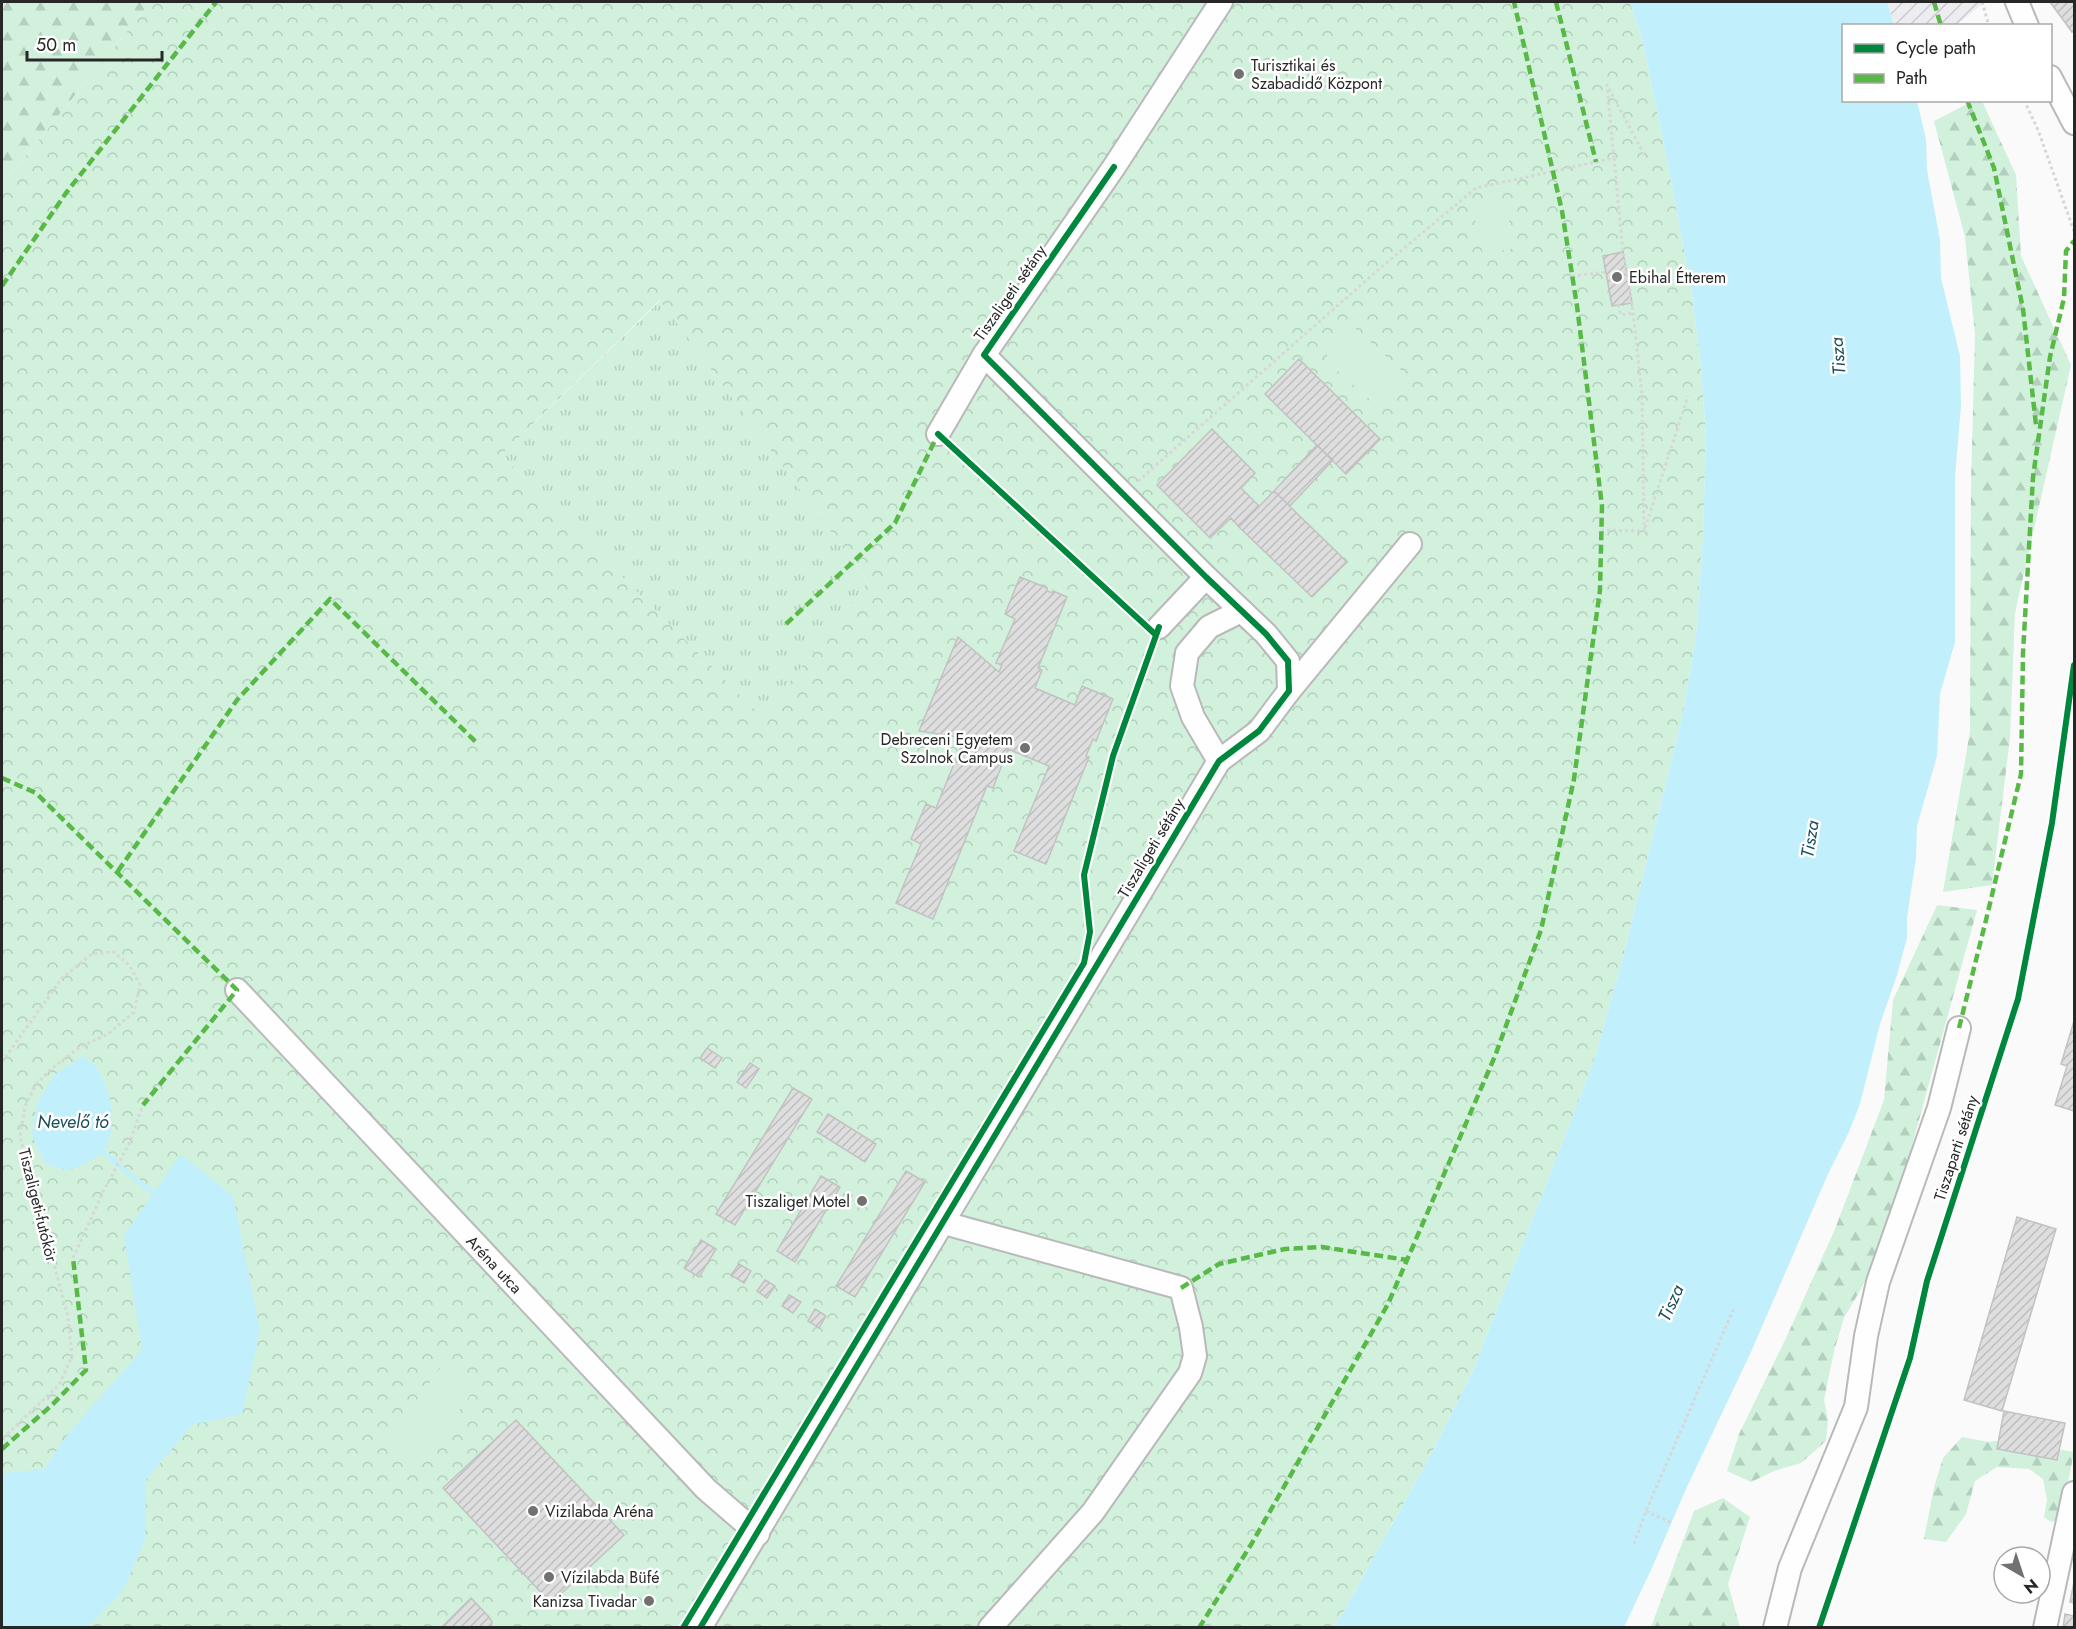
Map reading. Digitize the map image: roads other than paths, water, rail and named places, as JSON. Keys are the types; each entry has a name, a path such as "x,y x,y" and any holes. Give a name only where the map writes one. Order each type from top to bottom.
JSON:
{"street":[{"name":"Tiszaligeti sétány","path":"1221,2 1114,167 984,355 1266,634 1288,661 1289,691"},
{"path":"2017,2 2026,24"},
{"path":"2052,81 2074,123"},
{"path":"938,434 984,355"},
{"name":"Tiszaligeti sétány","path":"700,1628 1219,761 1259,730 1410,544"},
{"path":"1158,627 1206,577"},
{"path":"1219,761 1194,717 1182,686 1187,654 1209,627 1241,611"},
{"name":"Aréna utca","path":"237,990 706,1489 758,1534"},
{"path":"1775,1628 1790,1568 1856,1407 1866,1336 1878,1282 1939,1108 1959,1028"},
{"path":"944,1223 1180,1288 1191,1327 1195,1356 1190,1373 1093,1512 990,1628"},
{"path":"2045,1628 2074,1493"}],"water":[{"name":"Tisza","path":"1630,2 1887,2 1894,24 1842,24 1842,102 1917,102 1926,139 1927,170 1940,240 1941,278 1960,356 1961,406 1955,476 1955,642 1940,694 1937,756 1917,826 1916,858 1907,918 1907,938 1880,1024 1860,1104 1848,1134 1828,1174 1751,1352 1624,1627 1335,1627 1430,1456 1472,1373 1569,1126 1596,1054 1624,953 1683,713 1696,636 1703,535 1706,437 1701,367 1691,287 1642,39"},
{"name":"Nevelő tó","path":"83,1056 96,1066 106,1087 111,1108 111,1130 109,1140 101,1153 68,1171 46,1164 32,1136 36,1106 54,1075"},
{"path":"181,1154 233,1196 260,1330 242,1414 192,1425 146,1480 145,1541 122,1592 88,1627 2,1627 2,1477 5,1473 44,1469 71,1430 142,1350 124,1235"}],"waterway":[{"path":"103,1151 154,1193"}],"place":[{"name":"Turisztikai és Szabadidő Központ","path":"1239,74"},
{"name":"Ebihal Étterem","path":"1617,277"},
{"name":"Debreceni Egyetem Szolnok Campus","path":"1025,748"},
{"name":"Tiszaliget Motel","path":"862,1201"},
{"name":"Vizilabda Aréna","path":"533,1511"},
{"name":"Vízilabda Büfé","path":"549,1577"},
{"name":"Kanizsa Tivadar","path":"649,1601"}]}
